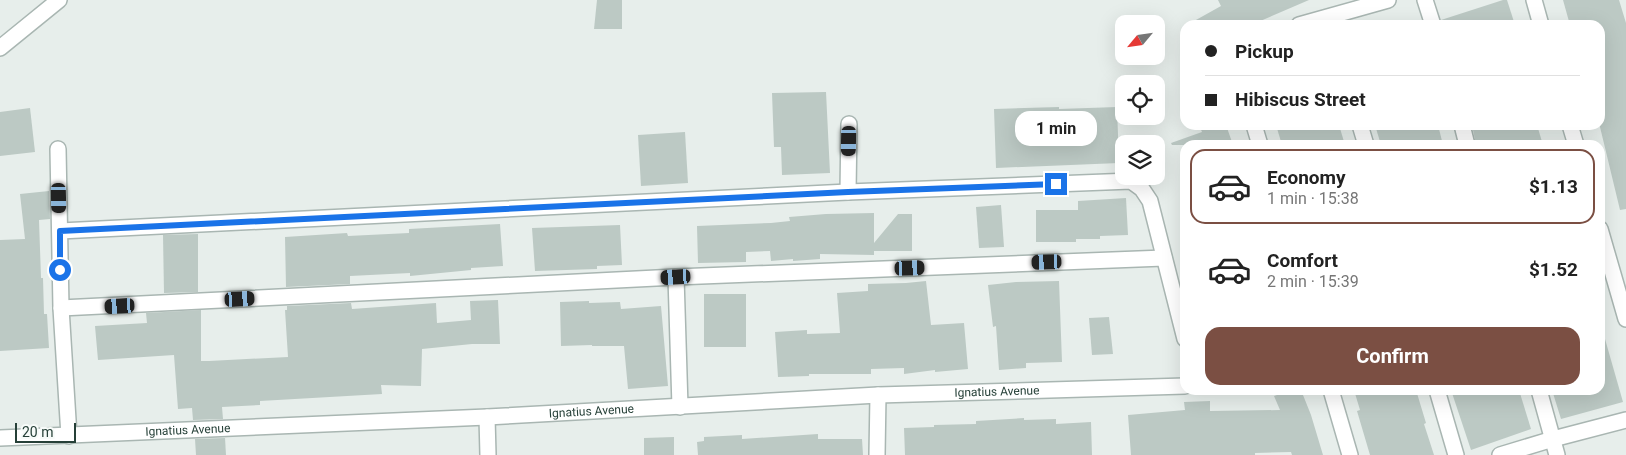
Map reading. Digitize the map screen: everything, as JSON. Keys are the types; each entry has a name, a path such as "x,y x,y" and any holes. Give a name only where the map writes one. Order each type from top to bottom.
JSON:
{"street":[{"path":"0,48 59,0"},
{"path":"1333,20 1388,0"},
{"path":"1425,0 1431,20"},
{"path":"1534,0 1540,20"},
{"path":"848,192 849,124"},
{"path":"58,149 61,308 69,436"},
{"path":"60,231 848,192 1131,181 1142,189 1150,201 1180,320"},
{"path":"1605,246 1626,319"},
{"path":"61,308 676,277 1164,258"},
{"path":"676,277 680,407"},
{"name":"Ignatius Avenue","path":"0,438 487,417 878,395 1180,386"},
{"path":"876,455 878,395"},
{"path":"1332,395 1350,455"},
{"path":"1438,395 1456,455"},
{"path":"1540,395 1558,455"},
{"path":"487,417 488,455"},
{"path":"1500,455 1626,420"}],"building":[{"path":"597,0 622,0 622,29 594,29"},
{"path":"1218,0 1309,0 1263,20 1196,20 1221,6"},
{"path":"1507,0 1513,20 1441,20"},
{"path":"1563,0 1619,0 1626,23 1626,209 1620,210 1605,148 1605,140 1603,140 1601,130 1605,130 1605,20 1569,20"},
{"path":"826,92 830,173 782,175 781,147 774,147 772,93"},
{"path":"1115,107 1115,125 1118,125 1118,135 1115,135 1115,163 996,168 994,109"},
{"path":"30,108 35,152 0,156 0,112"},
{"path":"1201,130 1228,130 1231,140 1180,140 1180,145 1172,145 1171,143 1202,132"},
{"path":"1278,130 1340,130 1344,140 1280,140"},
{"path":"1376,130 1439,130 1442,140 1380,140"},
{"path":"1473,130 1538,130 1542,140 1475,140"},
{"path":"685,132 688,183 641,186 638,135"},
{"path":"49,191 50,219 39,220 41,278 43,278 44,314 47,314 49,348 0,351 0,240 25,239 20,194"},
{"path":"1126,198 1128,235 1100,236 1100,239 1076,239 1076,242 1036,242 1036,210 1078,210 1078,201"},
{"path":"1001,205 1004,247 979,248 976,207"},
{"path":"874,213 874,243 898,214 912,214 912,251 874,251 874,255 820,254 820,259 793,261 793,259 771,261 770,251 746,252 746,262 698,263 697,226 771,223 790,221 789,217 826,214"},
{"path":"500,224 503,266 410,276 410,273 350,276 350,284 286,287 285,237 347,233 348,236 409,233 409,229"},
{"path":"620,225 622,265 597,266 597,269 535,271 532,228"},
{"path":"198,234 198,292 164,293 163,235"},
{"path":"926,281 931,325 964,323 968,369 935,372 935,370 904,374 904,368 871,369 871,374 809,374 809,376 778,377 775,332 807,330 807,334 840,333 837,293 868,291 868,284"},
{"path":"1059,281 1062,362 1026,363 1026,368 999,370 996,326 993,327 988,285"},
{"path":"704,294 746,294 746,347 704,347"},
{"path":"498,300 500,344 472,344 422,349 421,386 381,385 382,394 260,401 260,405 222,407 223,419 193,420 192,408 178,409 174,355 98,360 95,326 147,323 146,313 201,310 201,361 209,361 288,357 285,310 287,310 287,306 351,303 352,309 436,303 437,323 471,320 470,301"},
{"path":"589,301 589,303 620,302 621,309 661,306 668,386 628,389 624,346 561,346 560,302"},
{"path":"1109,317 1113,354 1092,355 1089,318"},
{"path":"1605,339 1623,402 1561,419 1554,395 1605,395"},
{"path":"1303,395 1323,455 1292,455 1291,452 1255,453 1255,455 1131,455 1128,415 1185,410 1184,402 1210,401 1210,411 1280,410 1274,396"},
{"path":"1356,395 1418,395 1434,455 1370,455 1357,411 1360,410"},
{"path":"1453,395 1521,395 1531,429 1471,450"},
{"path":"1024,418 1024,420 1056,419 1056,424 1091,422 1092,455 905,455 904,428 976,424 976,421"},
{"path":"818,434 818,439 862,439 863,455 698,455 697,442 704,441 704,437 742,435 742,439"},
{"path":"674,437 674,455 644,455 644,438"},
{"path":"225,438 226,455 196,455 195,439"}],"route":[{"path":"60,270 60,231 848,192 1056,184"}]}
